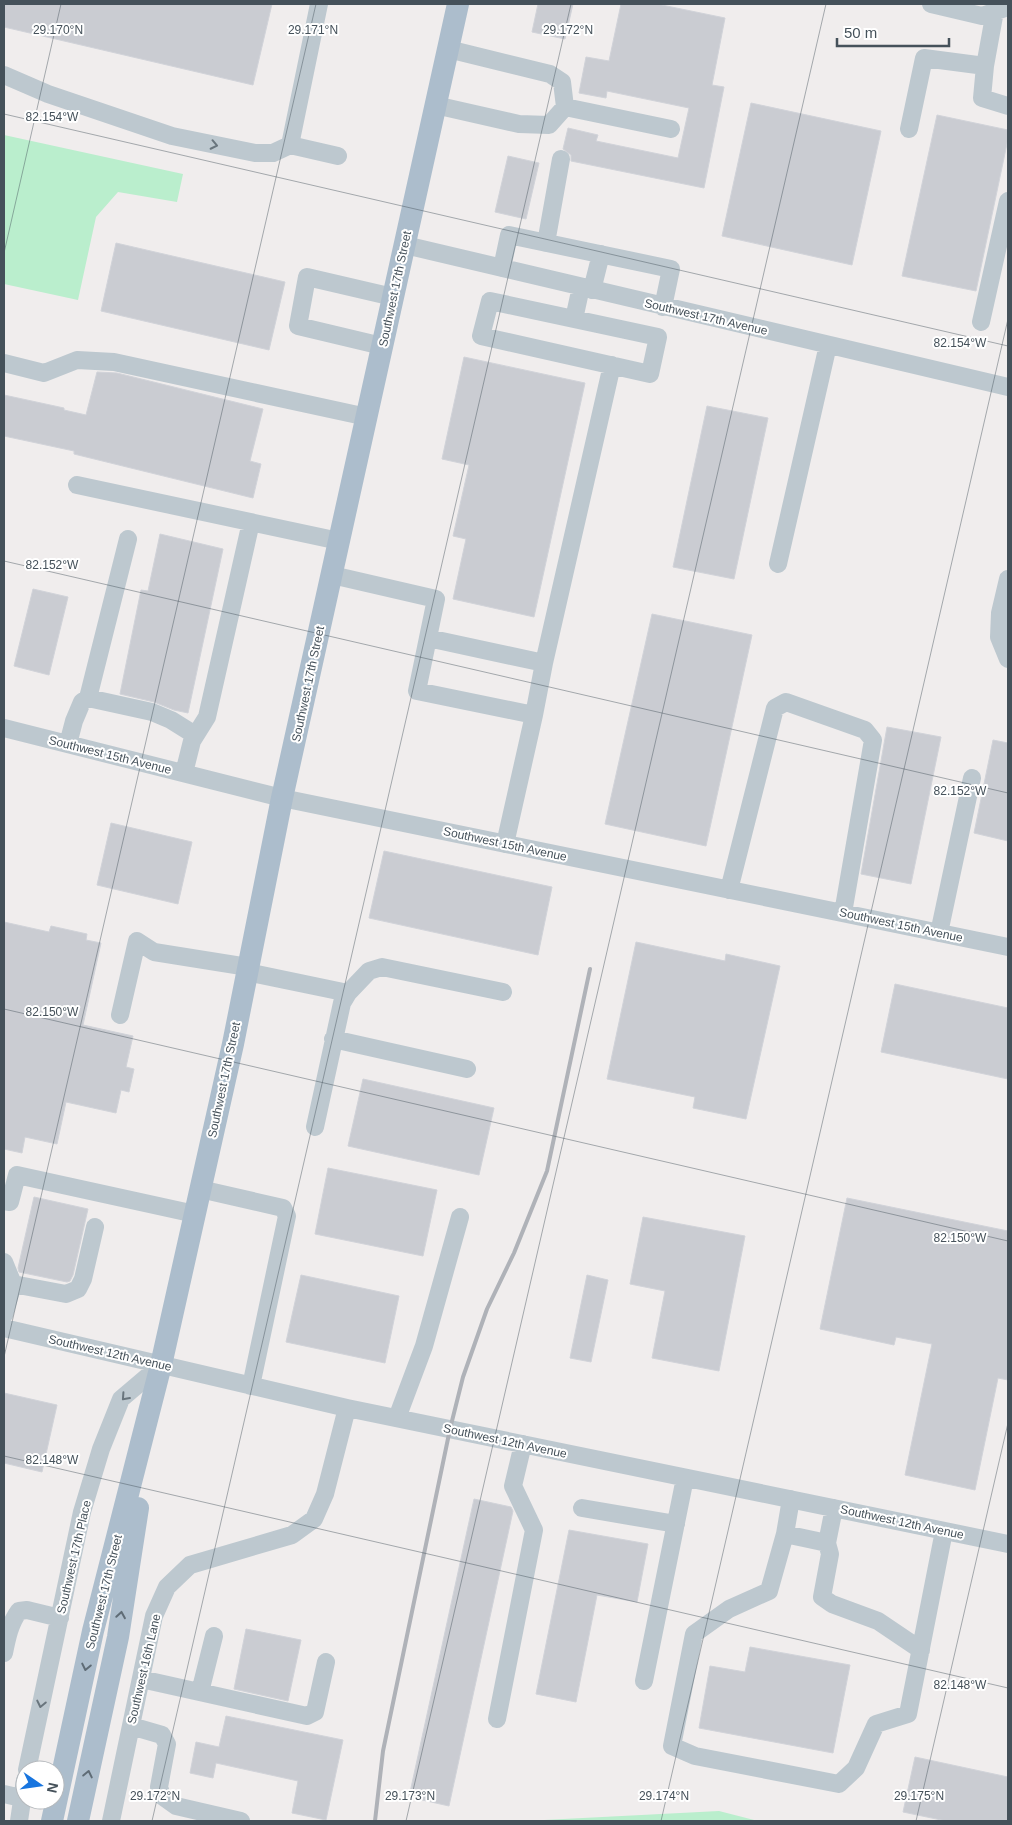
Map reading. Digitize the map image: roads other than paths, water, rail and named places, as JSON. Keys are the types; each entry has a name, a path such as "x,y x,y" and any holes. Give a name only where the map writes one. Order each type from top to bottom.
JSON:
{"main road":[{"name":"Southwest 17th Street","path":"52,1821 94,1631 161,1365 195,1214 248,970 282,798 458,4"},
{"name":"Southwest 17th Street","path":"78,1821 118,1636 161,1365"}],"street":[{"path":"290,145 319,4"},
{"path":"931,4 982,16 1002,9"},
{"path":"1002,9 985,66 982,98 1008,106"},
{"path":"435,105 519,124 549,125 565,107 562,82 550,74 448,48"},
{"path":"909,129 924,58 985,66"},
{"path":"4,75 48,94 172,136 255,153 273,153 290,145 338,156"},
{"path":"565,107 671,130"},
{"path":"546,242 561,159"},
{"path":"981,322 1008,201"},
{"path":"502,268 509,235 671,269 663,307"},
{"name":"Southwest 17th Avenue","path":"404,245 1008,387"},
{"path":"574,319 601,254"},
{"path":"382,346 298,326 307,277 393,297"},
{"path":"490,300 574,319 658,337 650,374 481,336 490,300"},
{"path":"778,564 828,345"},
{"path":"4,363 44,373 62,364 77,360 114,362 366,418"},
{"path":"505,844 612,365"},
{"path":"77,485 339,541"},
{"path":"184,773 192,741 207,717 215,688 251,522"},
{"path":"68,744 74,721 82,702 88,698 128,539"},
{"path":"332,575 436,599 417,691 534,715"},
{"path":"1008,579 1006,602 1000,613 999,637 1008,659"},
{"path":"428,638 544,663"},
{"path":"88,698 152,712 171,720 195,735"},
{"path":"729,890 775,708 786,702 865,730 872,740 842,913"},
{"name":"Southwest 15th Avenue","path":"4,728 282,798 1008,947"},
{"path":"939,933 972,778"},
{"path":"120,1015 137,941 154,952 248,970 348,993"},
{"path":"315,1127 342,1003 348,993 369,971 382,967 503,992"},
{"path":"333,1040 467,1069"},
{"path":"4,1200 10,1202 17,1175 195,1214"},
{"path":"200,1189 283,1208 287,1216 251,1386"},
{"path":"397,1418 424,1346 460,1217"},
{"path":"13,1284 66,1294 78,1289 95,1227"},
{"path":"4,1262 13,1284 4,1315"},
{"name":"Southwest 12th Avenue","path":"4,1328 347,1408 1008,1544"},
{"name":"Southwest 17th Place","path":"29,1760 82,1512 101,1449 121,1399 161,1365"},
{"name":"Southwest 16th Lane","path":"111,1821 154,1616 167,1587 190,1565 292,1535 314,1519 325,1494 347,1408"},
{"path":"497,1719 534,1530 513,1486 523,1444"},
{"path":"644,1681 685,1478"},
{"path":"791,1499 785,1534 769,1591 729,1609 694,1634 672,1746 695,1756 839,1784 856,1768 876,1724 908,1714 944,1530"},
{"path":"582,1508 676,1524"},
{"path":"834,1508 827,1543 830,1554 822,1597 832,1604 878,1621 921,1650"},
{"path":"785,1534 827,1543"},
{"path":"4,1652 14,1618 19,1612 27,1610 60,1618"},
{"path":"200,1692 214,1636"},
{"path":"141,1679 307,1716 315,1712 326,1662"},
{"path":"131,1726 162,1735 167,1744 158,1787 162,1796 176,1806 241,1821"}],"railway":[{"path":"375,1821 383,1751 450,1429 463,1377 487,1309 514,1253 547,1171 590,969"}]}
